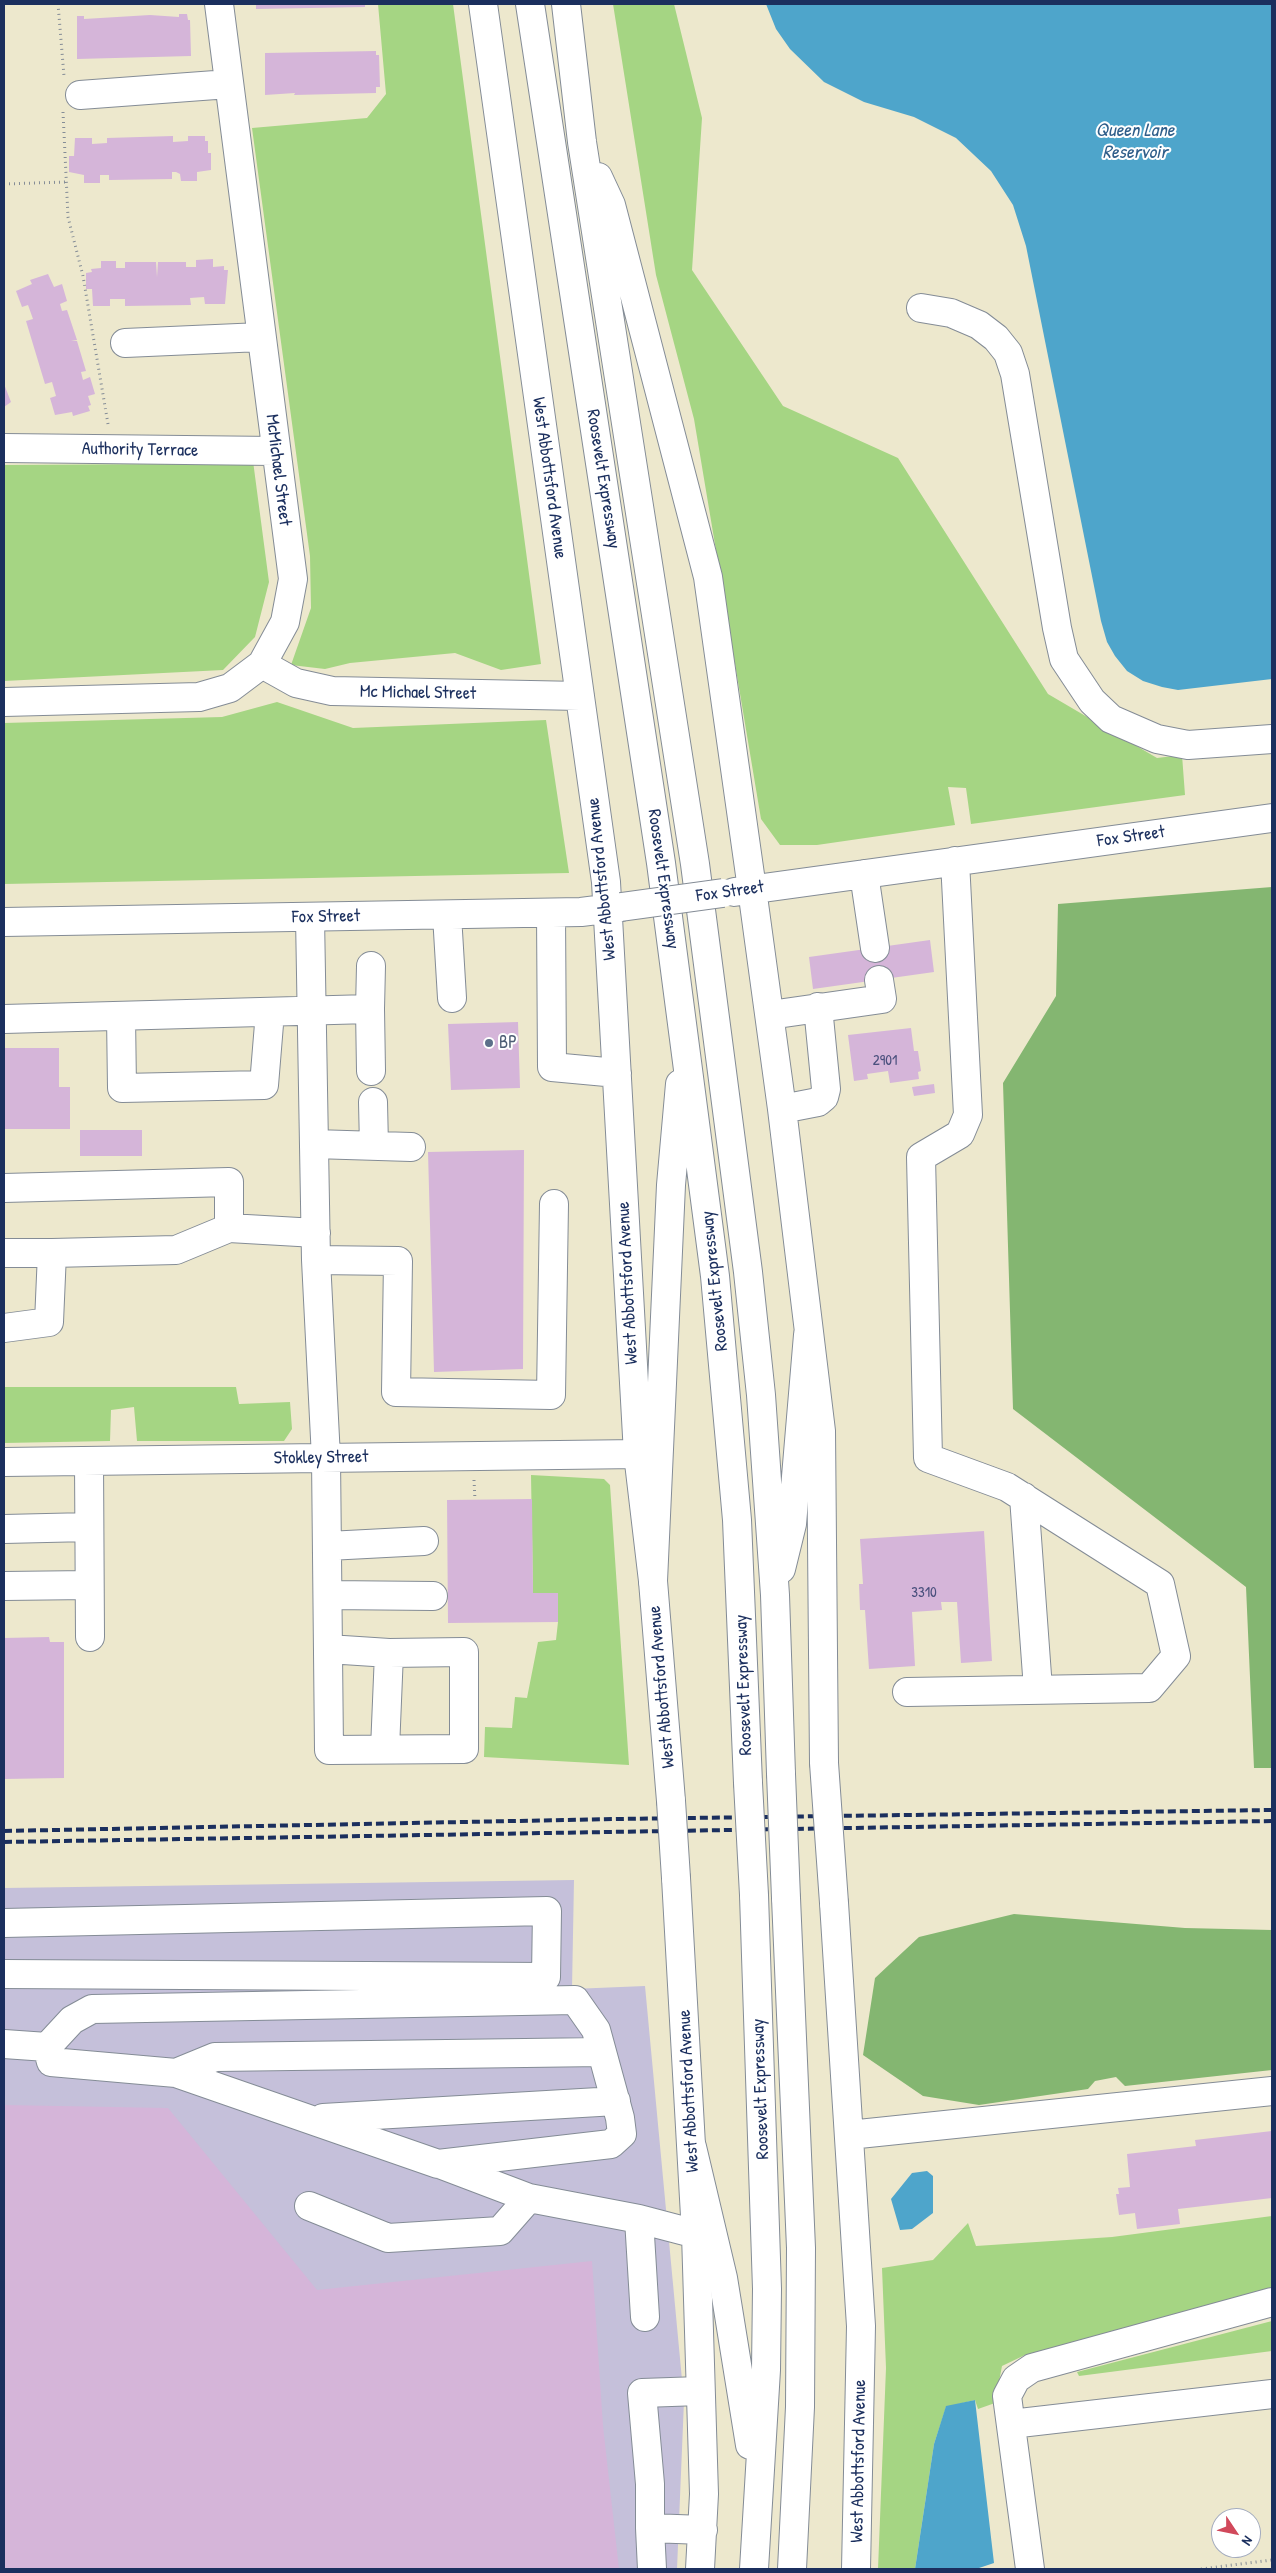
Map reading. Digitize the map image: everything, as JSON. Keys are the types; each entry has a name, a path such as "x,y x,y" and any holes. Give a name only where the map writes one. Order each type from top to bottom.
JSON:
{"main road":[{"name":"McMichael Street","path":"4,702 200,697 230,688 262,664 285,622 293,580 219,4"},
{"name":"West Abbottsford Avenue","path":"483,4 606,882 614,908 617,1073 638,1454 653,1581 671,1801 692,2147 704,2494 700,2569"},
{"name":"Roosevelt Expressway","path":"530,4 659,844 715,1276 727,1399 737,1520 764,2125 767,2289 766,2370 754,2569"},
{"name":"Roosevelt Expressway","path":"566,4 582,142 697,873 748,1272 761,1395 774,1595 802,2248 800,2407 792,2569"},
{"path":"73,95 230,84"},
{"name":"West Abbottsford Avenue","path":"582,142 610,205 708,577 770,1015 821,1431 824,1762 861,2326 856,2569"},
{"path":"921,308 951,313 979,325 996,338 1008,353 1015,374 1057,628 1064,659 1092,702 1111,719 1157,739 1188,744 1272,739"},
{"path":"125,343 261,338"},
{"name":"Authority Terrace","path":"4,448 276,451"},
{"name":"Mc Michael Street","path":"262,664 296,683 332,691 580,696"},
{"name":"Fox Street","path":"4,922 551,913 614,908 1272,818"},
{"path":"907,1692 1149,1688 1176,1656 1160,1584 1007,1487 928,1458 921,1157 960,1134 968,1114 955,862"},
{"path":"864,874 875,948"},
{"path":"551,913 552,1067 617,1073"},
{"path":"447,915 452,998"},
{"path":"310,917 316,1260 326,1458 329,1750 464,1749 464,1652 389,1653 328,1649"},
{"path":"370,1071 371,966"},
{"path":"770,1015 882,999 879,980"},
{"path":"782,1109 818,1102 824,1097 826,1090 818,1007"},
{"path":"4,1019 370,1009"},
{"path":"120,1016 122,1088 264,1084 270,1012"},
{"path":"653,1581 671,1185 684,1033"},
{"path":"373,1102 374,1146"},
{"path":"314,1144 411,1147"},
{"path":"4,1188 229,1182 229,1228"},
{"path":"316,1260 398,1261 396,1392 550,1394 554,1204"},
{"path":"4,1253 176,1250 229,1228 316,1233"},
{"path":"4,1328 49,1322 52,1253"},
{"path":"774,1595 792,1524 808,1335"},
{"name":"Stokley Street","path":"4,1462 638,1454"},
{"path":"89,1461 90,1637"},
{"path":"1024,1497 1038,1689"},
{"path":"4,1529 88,1527"},
{"path":"328,1546 424,1541"},
{"path":"4,1586 89,1585"},
{"path":"328,1596 433,1596"},
{"path":"385,1749 389,1653"},
{"path":"4,1923 547,1911 546,1977 4,1974"},
{"path":"47,2047 72,2020 92,2009 575,2000 596,2030 616,2101 622,2134 611,2144 438,2164"},
{"path":"4,2044 47,2047"},
{"path":"47,2047 51,2062 176,2073 438,2164 529,2198 639,2219 696,2234"},
{"path":"176,2073 214,2057 602,2052"},
{"path":"849,2135 1272,2091"},
{"path":"310,2119 616,2101"},
{"path":"692,2147 723,2278 759,2502"},
{"path":"308,2206 388,2238 500,2231 529,2198"},
{"path":"639,2219 645,2317"},
{"path":"1030,2569 1007,2396 1016,2379 1032,2368 1272,2302"},
{"path":"652,2569 650,2484 642,2393 700,2391"},
{"path":"1011,2424 1272,2394"},
{"path":"650,2528 703,2530"}],"path":[{"path":"58,4 73,95 62,120 68,217 83,276 112,449"},
{"path":"4,184 66,182"},
{"path":"474,1477 475,1500"},
{"path":"1201,2569 1272,2560"}],"shaded area":[{"path":"574,1880 572,1989 645,1986 684,2401 677,2569 4,2569 4,1888"}],"green space":[{"path":"378,4 453,4 541,664 501,670 455,653 350,663 325,669 291,665 311,608 310,556 252,128 367,118 386,94"},
{"path":"613,4 674,4 702,118 692,270 783,406 898,458 1048,694 1157,758 1182,755 1185,795 971,824 966,788 948,787 955,825 817,845 780,845 761,819 694,419 656,275"},
{"path":"253,461 269,582 255,637 223,670 4,681 4,465 176,464"},
{"path":"277,702 353,728 546,720 569,873 4,884 4,723 222,717"},
{"path":"1272,887 1272,1768 1254,1768 1246,1587 1013,1409 1003,1083 1056,996 1058,904"},
{"path":"4,1387 236,1387 239,1404 290,1402 292,1429 284,1441 137,1441 134,1407 111,1410 110,1441 4,1443"},
{"path":"531,1475 604,1479 610,1485 629,1765 484,1757 485,1727 512,1728 515,1697 527,1698 538,1642 556,1640 558,1622 533,1593"},
{"path":"1014,1914 1185,1928 1272,1930 1272,2070 1125,2086 1116,2077 1095,2081 1088,2089 979,2105 923,2096 863,2055 875,1978 919,1937"},
{"path":"1272,2216 1272,2290 1025,2355 1002,2366 995,2403 978,2409 975,2400 946,2407 934,2444 915,2569 878,2569 886,2368 882,2268 933,2260 968,2223 976,2246 1112,2237"},
{"path":"1272,2321 1272,2351 1079,2376 1077,2372"}],"water":[{"name":"Queen Lane Reservoir","path":"766,4 1272,4 1272,679 1178,690 1143,681 1127,671 1115,656 1107,642 1101,621 1026,246 1013,205 991,171 956,138 914,117 864,102 824,82 790,49 776,29"},
{"path":"927,2171 933,2176 933,2213 912,2229 900,2230 891,2199 912,2173"},
{"path":"975,2400 994,2563 976,2569 915,2569 934,2444 946,2406"}],"building":[{"path":"256,4 365,4 365,7 256,9"},
{"path":"179,14 187,14 188,20 190,20 191,56 77,59 77,16 84,16 84,19 150,15 179,17"},
{"path":"376,51 376,55 379,55 380,87 376,87 376,93 265,95 265,53"},
{"path":"173,136 173,142 188,141 188,136 205,136 205,141 208,141 208,153 211,153 211,170 197,172 197,181 181,181 180,174 172,172 172,179 109,180 109,175 100,175 100,183 84,183 84,175 69,172 69,156 74,156 75,138 92,138 92,144 107,143 107,138"},
{"path":"213,259 213,267 224,266 224,270 228,270 225,304 205,304 204,297 190,298 191,305 125,306 125,299 110,299 110,306 93,306 92,289 86,289 86,273 92,272 91,269 101,268 101,261 116,261 116,268 125,268 125,262 156,262 157,277 158,262 186,262 186,267 196,267 196,260"},
{"path":"48,274 54,287 62,284 67,301 60,304 62,311 67,310 77,340 71,341 77,341 86,371 81,372 83,380 90,377 95,394 88,396 91,405 88,406 90,411 73,416 72,412 55,415 50,398 56,396 52,382 45,384 26,321 33,319 28,305 22,307 16,291 32,284 30,280"},
{"path":"4,384 11,402 4,407"},
{"path":"930,940 934,972 813,989 809,957"},
{"path":"518,1022 520,1088 451,1090 448,1024"},
{"path":"911,1028 914,1051 918,1051 921,1071 918,1072 919,1079 890,1083 888,1071 867,1074 868,1079 854,1081 848,1035"},
{"path":"4,1048 59,1048 59,1087 70,1087 70,1129 4,1129"},
{"path":"934,1084 935,1093 914,1096 912,1087"},
{"path":"80,1130 142,1130 142,1156 80,1156"},
{"path":"524,1150 523,1369 434,1372 428,1152"},
{"path":"532,1499 533,1593 558,1593 558,1622 448,1623 447,1500"},
{"path":"984,1531 992,1661 961,1663 957,1602 941,1602 942,1610 912,1612 915,1666 869,1669 865,1610 860,1610 859,1584 863,1584 860,1539"},
{"path":"49,1637 50,1642 64,1642 64,1778 4,1779 4,1638"},
{"path":"4,2105 168,2108 317,2290 592,2261 603,2426 619,2569 4,2569"},
{"path":"1272,2131 1272,2198 1178,2209 1180,2224 1137,2229 1135,2213 1119,2215 1116,2194 1119,2194 1118,2188 1130,2187 1127,2154 1196,2146 1195,2140"}],"railway":[{"path":"4,1831 616,1819 1272,1810"},
{"path":"4,1842 1272,1821"}],"place":[{"name":"BP","path":"489,1043"}]}
